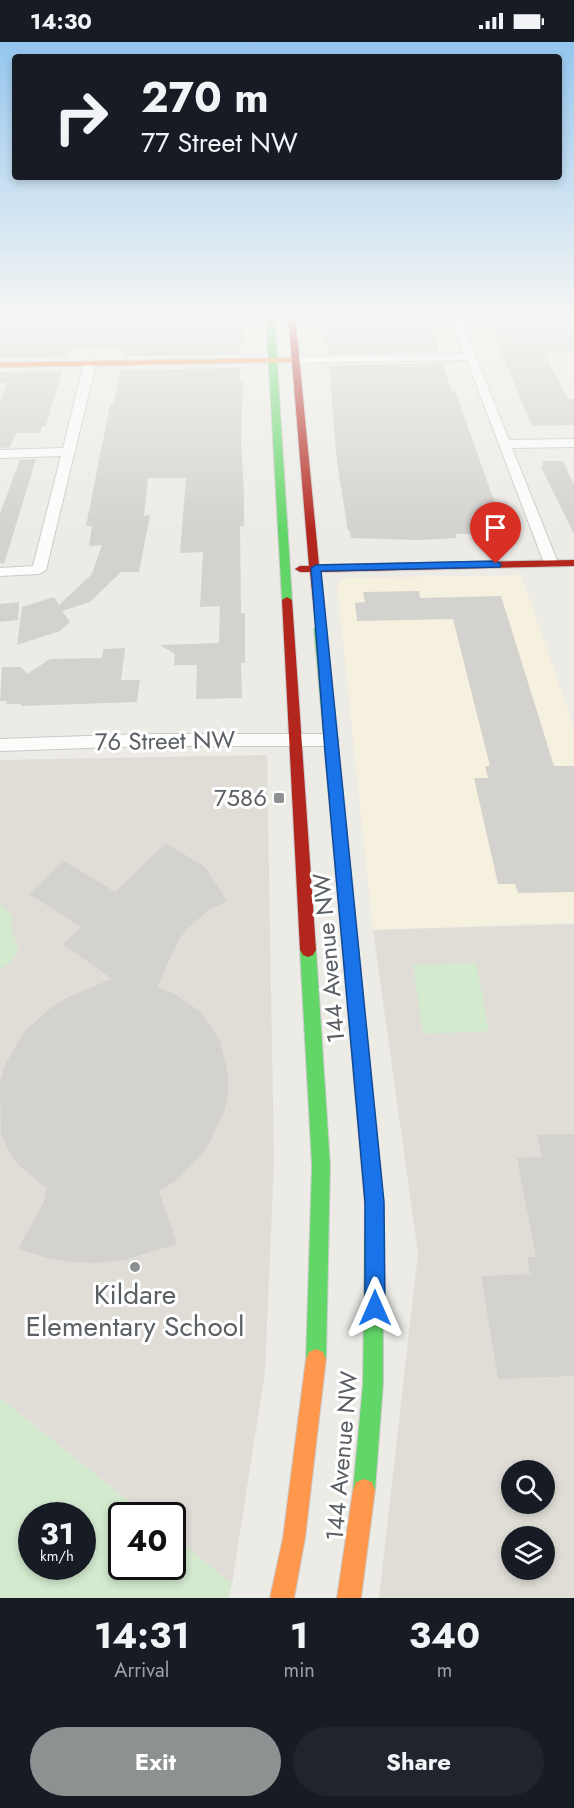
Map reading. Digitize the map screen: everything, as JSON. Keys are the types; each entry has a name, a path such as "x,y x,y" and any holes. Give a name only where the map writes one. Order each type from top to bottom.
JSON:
{"street":[{"path":"0,572 39,570 84,387"},
{"name":"144 Avenue NW","path":"275,387 321,1165 318,1342 294,1538 282,1598"},
{"name":"144 Avenue NW","path":"298,387 374,1202 375,1330 369,1454 349,1598"},
{"path":"483,387 551,563"},
{"path":"506,444 574,443"},
{"path":"0,454 68,452"},
{"path":"287,569 574,563"},
{"name":"76 Street NW","path":"0,745 145,740 330,740"}],"shaded area":[{"path":"521,575 574,727 574,922 373,930 337,584 346,578"},
{"name":"Kildare Elementary School","path":"267,755 274,1162 265,1372 232,1584 186,1547 186,1502 130,1502 0,1398 0,760"},
{"path":"574,924 574,1598 379,1598 418,1253 373,930"}],"green space":[{"path":"0,904 13,917 11,929 19,951 10,962 0,968"},
{"path":"476,963 489,1031 423,1034 413,965"},
{"path":"0,1398 130,1502 108,1502 108,1580 186,1580 186,1547 232,1584 228,1598 0,1598"}],"building":[{"path":"6,387 57,387 46,426 42,426 40,433 16,433 10,447 0,448 0,402"},
{"path":"117,387 243,387 241,441 244,526 240,526 241,613 245,613 245,663 241,663 242,698 196,699 197,665 174,665 175,654 160,645 219,643 220,606 200,607 203,552 180,553 186,478 148,478 144,516 150,515 139,572 121,572 90,602 62,611 70,622 60,631 17,645 22,607 54,597 59,605 92,574 102,545 89,546 92,526 86,526 110,405 113,405"},
{"path":"331,387 450,387 452,391 455,391 506,534 455,534 457,538 420,540 351,538 337,462"},
{"path":"515,387 562,387 568,399 574,399 574,425 532,426"},
{"path":"36,459 4,564 0,563 0,513 20,460"},
{"path":"542,461 563,461 574,485 574,534 541,467 544,466"},
{"path":"419,591 420,598 501,596 554,766 574,766 574,892 518,893 515,884 498,884 474,778 488,778 485,766 490,766 453,619 357,621 355,603 365,602 363,592"},
{"path":"19,602 18,620 0,622 0,604"},
{"path":"125,648 121,680 140,680 137,702 21,706 21,704 6,704 7,701 0,701 2,667 21,667 27,674 50,659 102,658 103,649"},
{"path":"166,843 205,867 227,901 209,910 179,939 157,987 175,994 202,1013 220,1041 228,1075 228,1093 224,1112 207,1148 178,1179 159,1191 177,1244 124,1260 97,1263 70,1262 18,1249 44,1202 47,1188 18,1165 1,1133 0,1082 6,1063 25,1031 52,1007 68,997 112,979 63,944 81,927 29,894 64,861 115,892"},
{"path":"574,1134 574,1376 498,1379 481,1276 530,1274 527,1257 536,1257 517,1158 542,1157 537,1135"}],"traffic: fast":[{"path":"274,387 287,600"},
{"path":"320,629 353,977"},
{"path":"308,950 321,1165 316,1359"},
{"path":"364,1490 373,1384 374,1206"}],"traffic: slow":[{"path":"353,977 374,1206"},
{"path":"282,1598 294,1538 316,1359"},
{"path":"349,1598 364,1490"}],"traffic: jam":[{"path":"298,387 320,629"},
{"path":"300,569 574,563"},
{"path":"287,600 308,950"}],"place":[{"name":"7586","path":"279,798"},
{"name":"Kildare Elementary School","path":"135,1267"}],"route":[{"path":"375,1308 374,1202 331,752 316,568 496,564"}]}
